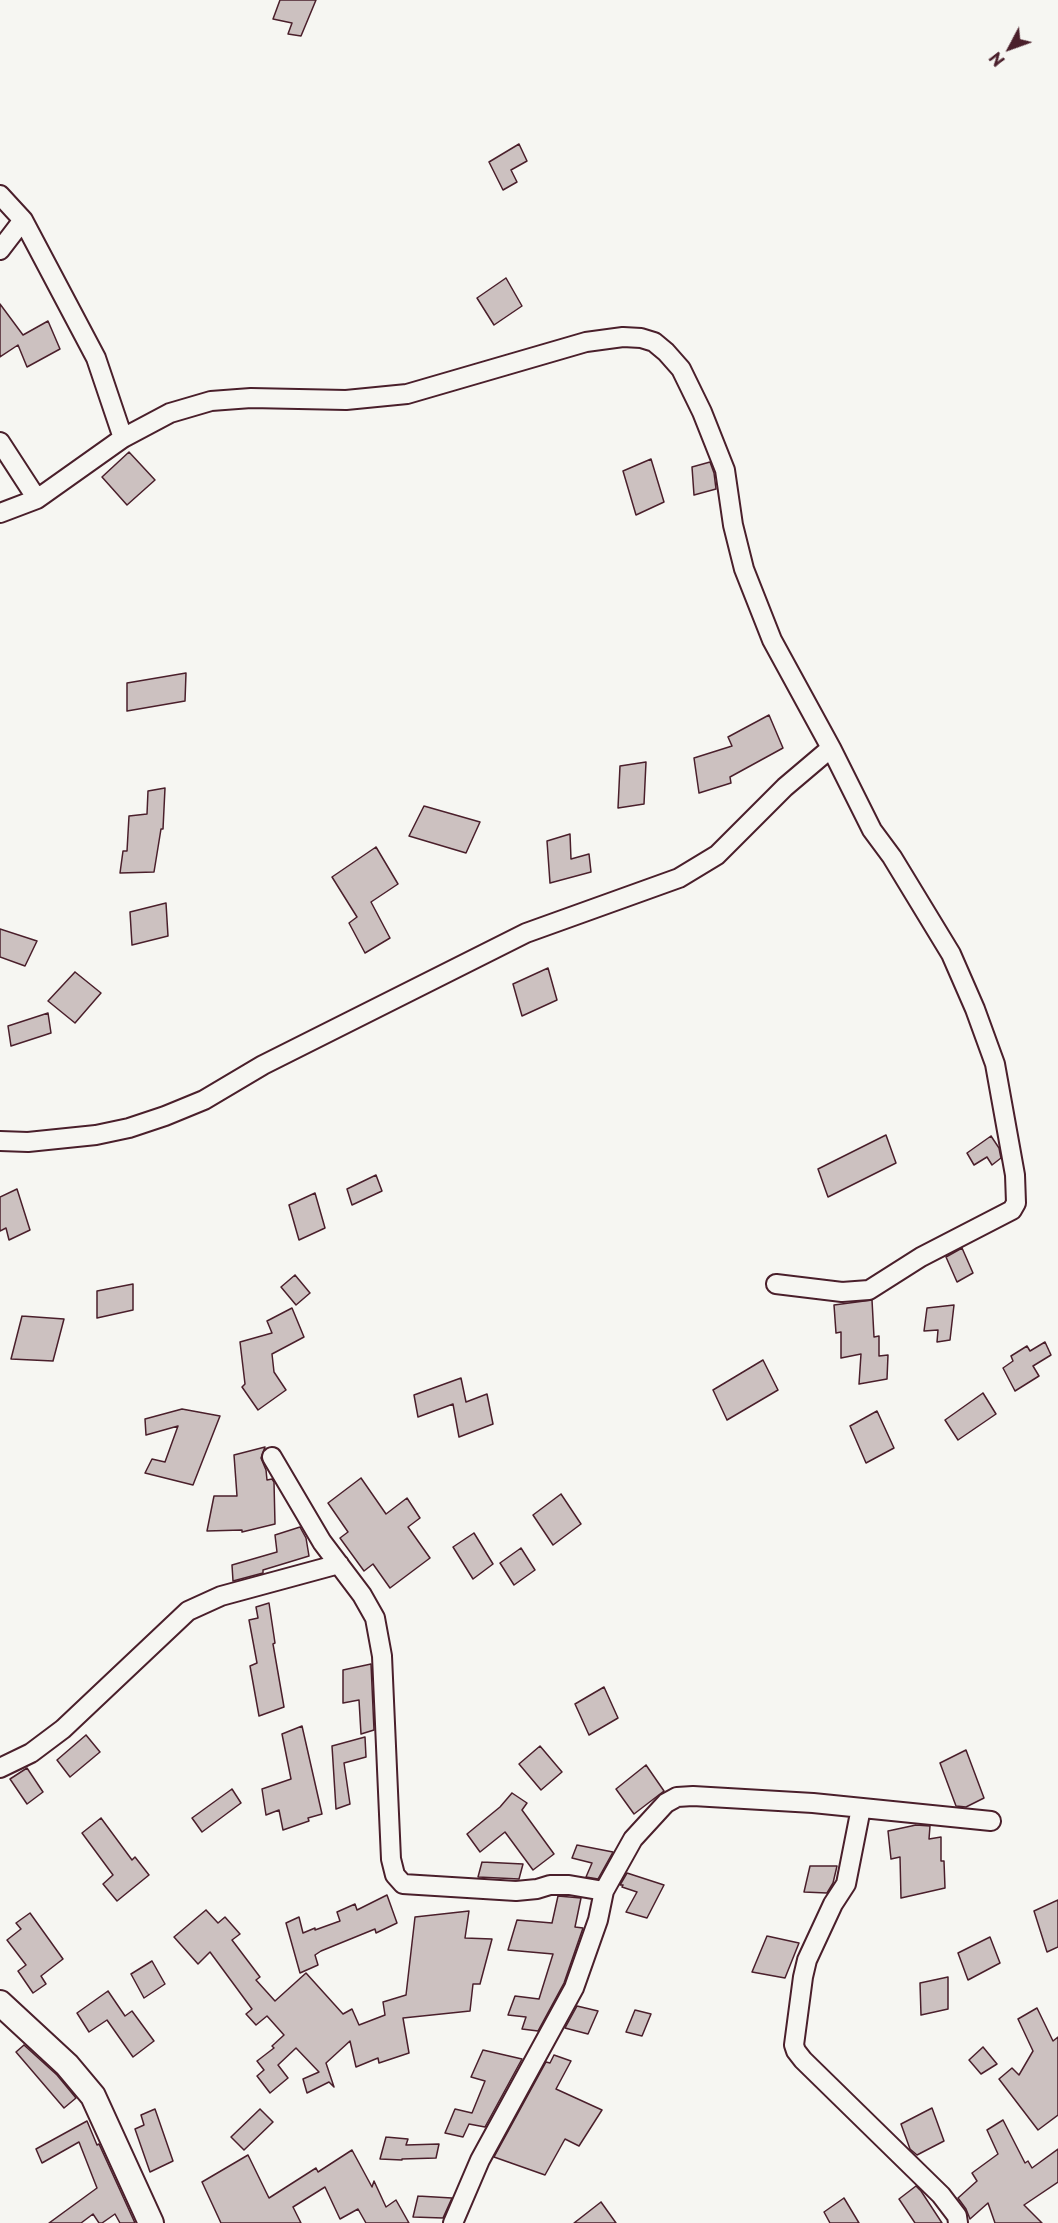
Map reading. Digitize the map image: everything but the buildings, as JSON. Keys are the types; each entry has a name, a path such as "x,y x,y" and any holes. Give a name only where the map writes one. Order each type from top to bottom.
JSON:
{"main road":[{"path":"0,2003 68,2065 93,2096 151,2223"}],"street":[{"path":"0,195 23,220 96,358 123,438"},
{"path":"0,250 23,220"},
{"path":"0,513 37,499 123,438 171,413 211,401 251,398 346,400 408,394 586,342 623,337 641,338 654,342 666,352 681,369 702,412 725,470 733,525 744,569 772,640 831,748 872,830 892,857 951,954 975,1010 995,1064 1015,1175 1016,1203 1012,1210 921,1257 869,1290 843,1292 776,1284"},
{"path":"0,442 37,499"},
{"path":"0,1141 28,1142 96,1135 129,1128 165,1116 204,1100 263,1065 526,933 679,878 717,855 785,787 831,748"},
{"path":"273,1457 322,1542 362,1595 375,1618 382,1656 391,1859 395,1875 403,1884 516,1892 550,1885 603,1890"},
{"path":"0,1768 31,1753 63,1729 188,1611 221,1596 339,1564"},
{"path":"453,2223 480,2160 574,1988 598,1920 603,1890 633,1839 666,1803 677,1797 802,1803 991,1821"},
{"path":"861,1808 846,1884 833,1904 807,1960 802,1977 795,2036 796,2051 941,2194 957,2216 958,2223"}]}
